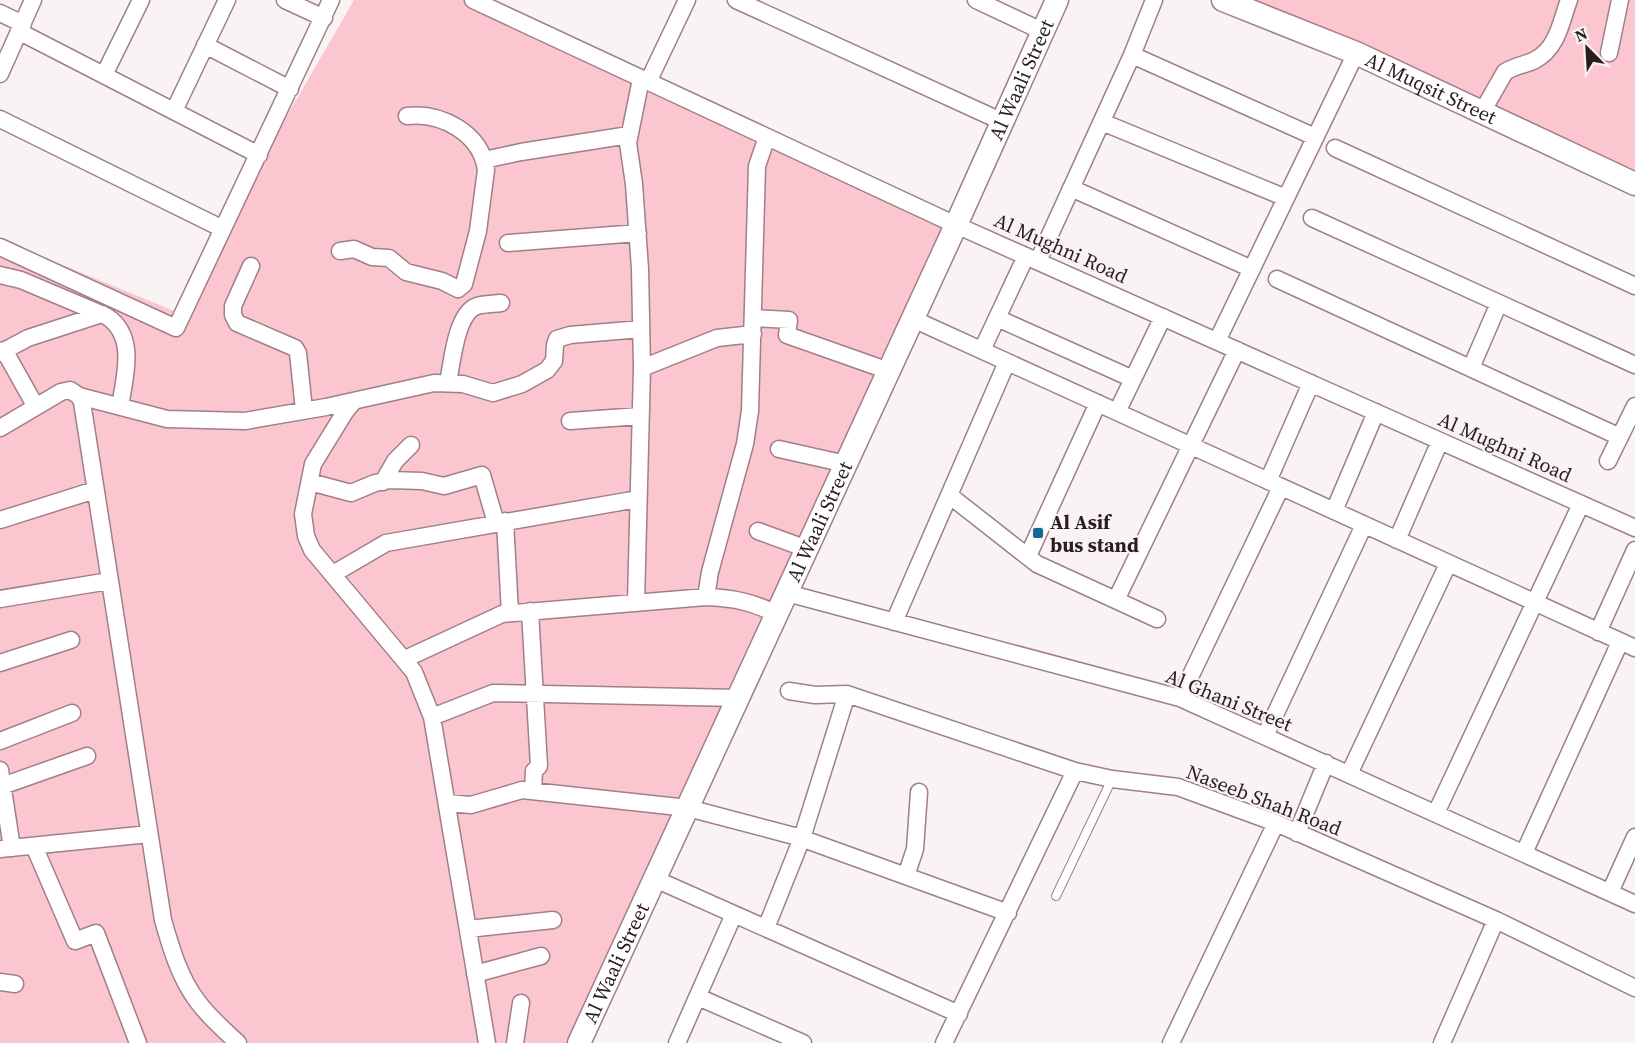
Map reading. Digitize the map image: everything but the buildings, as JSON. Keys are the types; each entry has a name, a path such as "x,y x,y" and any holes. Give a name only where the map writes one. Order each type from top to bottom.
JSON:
{"street":[{"path":"0,74 33,0"},
{"path":"104,75 141,0"},
{"path":"174,111 227,0"},
{"path":"285,0 324,18"},
{"path":"0,247 176,328 331,0"},
{"name":"Al Mughni Road","path":"473,0 957,225 1635,528"},
{"path":"636,602 642,368 638,234 628,143 644,80 687,0"},
{"path":"736,0 1004,122"},
{"path":"976,0 1044,32"},
{"name":"Al Waali Street","path":"579,1043 957,225 1057,0"},
{"path":"982,351 997,318 1071,188 1132,55 1154,0"},
{"name":"Al Muqsit Street","path":"1223,0 1356,53 1635,184"},
{"path":"1482,112 1500,76 1533,61 1546,51 1560,30 1569,0"},
{"path":"1609,53 1620,0"},
{"path":"0,14 104,75 259,155"},
{"path":"205,45 290,89"},
{"path":"1217,341 1356,53"},
{"path":"1132,55 1315,137"},
{"path":"340,251 354,249 372,257 389,258 406,272 442,281 454,289 464,284 478,231 486,170 484,160 472,140 449,122 422,114 407,116"},
{"path":"0,119 223,230"},
{"path":"1102,122 1286,198"},
{"path":"484,160 629,135"},
{"path":"706,597 710,572 727,513 748,422 757,166 766,137"},
{"path":"1335,148 1635,286"},
{"path":"1071,188 1252,269"},
{"path":"1312,218 1635,365"},
{"path":"508,243 638,234"},
{"path":"251,266 233,306 233,315 241,326 295,348 298,353 304,410"},
{"path":"0,275 21,280 116,322 127,350 120,406"},
{"path":"1277,279 1620,437"},
{"path":"448,383 460,326 467,312 477,306 501,303"},
{"path":"1471,368 1499,303"},
{"path":"36,407 2,352 28,338 102,314"},
{"path":"1117,412 1162,317"},
{"path":"997,318 1133,379"},
{"path":"913,319 1628,645 1524,853"},
{"path":"642,368 753,326 789,320 787,335 889,371"},
{"path":"0,428 61,392 70,390 79,396 167,418 245,422 354,401 434,382 463,384 493,393 522,384 547,370 554,361 557,339 570,335 641,328"},
{"path":"1116,600 1237,350"},
{"path":"894,622 1007,362"},
{"path":"1180,698 1275,484 1311,383"},
{"path":"79,396 82,402 96,489 163,920 173,954 198,1002 238,1043"},
{"path":"354,401 313,464 303,514 306,536 312,550 405,659 414,672 432,717 487,1043"},
{"path":"1028,556 1098,404"},
{"path":"1608,461 1635,406"},
{"path":"1334,511 1376,412"},
{"path":"570,421 640,416"},
{"path":"1397,540 1440,441"},
{"path":"383,482 395,461 411,445"},
{"path":"779,449 846,464"},
{"path":"310,482 351,493 383,482 422,481 444,486 482,475 501,522 510,613"},
{"path":"0,520 96,489"},
{"path":"949,495 1037,564 1156,619"},
{"path":"333,574 386,543 638,499"},
{"path":"1436,813 1581,504"},
{"path":"1265,736 1364,525"},
{"path":"758,531 807,549"},
{"path":"1598,632 1635,550"},
{"path":"1349,774 1448,564"},
{"path":"0,599 109,581"},
{"name":"Al Ghani Street","path":"787,593 1180,698 1635,904"},
{"path":"405,659 502,614 510,613 727,597 753,602 777,614"},
{"path":"530,611 539,766 534,771 532,791"},
{"path":"0,663 71,640"},
{"name":"Naseeb Shah Road","path":"789,691 815,695 847,694 1075,771 1112,779 1178,787 1276,823 1496,920 1635,988"},
{"path":"432,717 493,693 738,698"},
{"path":"765,928 802,838 847,694"},
{"path":"0,741 72,713"},
{"path":"87,756 1,778 6,848 149,834"},
{"path":"1297,833 1326,763"},
{"path":"944,1043 1075,771"},
{"path":"447,803 471,805 522,789 688,808 802,838 1008,913"},
{"path":"906,876 915,849 919,792"},
{"path":"1172,1043 1276,823"},
{"path":"1610,892 1635,837"},
{"path":"34,846 75,941 96,933 138,1043"},
{"path":"655,879 959,1014"},
{"path":"677,1043 735,914"},
{"path":"468,929 553,920"},
{"path":"1442,1043 1496,920"},
{"path":"476,974 541,956"},
{"path":"698,997 803,1043"},
{"path":"515,1043 521,1003"}],"lane":[{"path":"1056,896 1112,779"}],"shaded area":[{"path":"354,0 474,0 956,225 580,1043 0,1043 0,239 174,311"},
{"path":"1235,0 1635,0 1635,185"}],"place":[{"name":"Al Asif bus stand","path":"1038,533"}]}
